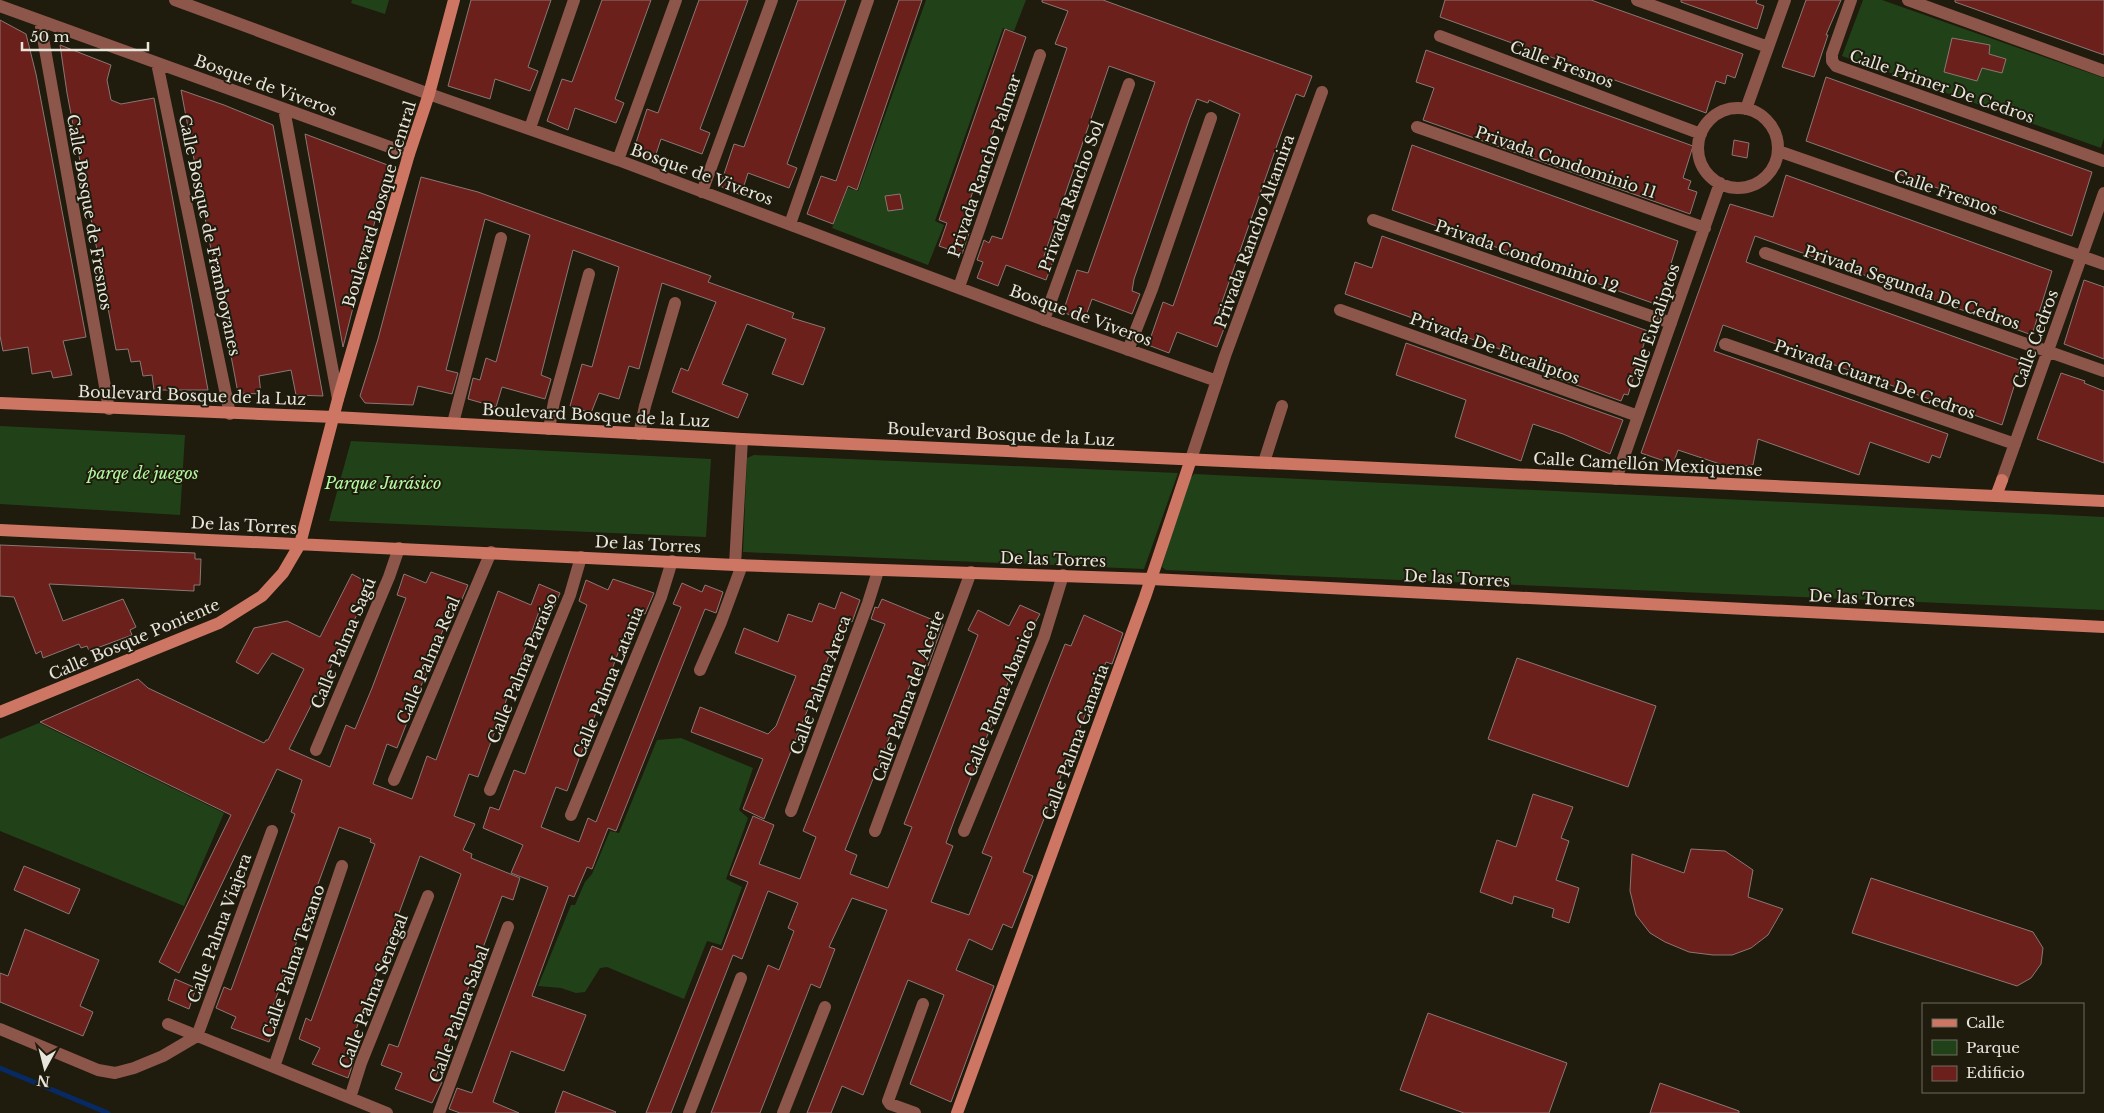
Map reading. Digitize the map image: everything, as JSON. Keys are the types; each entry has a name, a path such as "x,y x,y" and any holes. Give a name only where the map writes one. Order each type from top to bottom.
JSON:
{"main road":[{"name":"Boulevard Bosque Central","path":"334,417 409,154 429,94 454,0"},
{"name":"Boulevard Bosque de la Luz","path":"0,403 334,417 639,434 1191,459"},
{"name":"Calle Bosque Poniente","path":"0,712 219,623 262,596 283,573 300,544 334,417"},
{"name":"Calle Camellón Mexiquense","path":"1191,459 2104,501"},
{"name":"Calle Palma Canaria","path":"957,1113 1151,579 1191,459"},
{"name":"Calle Cedros","path":"1996,496 2002,480"},
{"name":"De las Torres","path":"0,530 738,565 1151,579 1208,584 1718,606 2104,626"}],"street":[{"name":"Bosque de Viveros","path":"175,0 429,94 618,160 1044,320 1217,381"},
{"path":"530,128 574,0"},
{"path":"618,160 676,0"},
{"path":"702,192 772,0"},
{"path":"790,224 868,0"},
{"path":"1638,0 1768,47"},
{"path":"1746,109 1785,0"},
{"name":"Calle Primer De Cedros","path":"1851,0 1832,54 1832,61 1836,66 2104,161"},
{"path":"1908,0 2104,71"},
{"name":"Bosque de Viveros","path":"0,6 409,154"},
{"name":"Calle Bosque de Fresnos","path":"40,21 109,409"},
{"name":"Calle Fresnos","path":"1440,36 1701,134"},
{"name":"Privada Rancho Palmar","path":"959,287 1040,56"},
{"name":"Calle Bosque de Framboyanes","path":"157,63 230,414"},
{"name":"Privada Rancho Sol","path":"1044,320 1129,84"},
{"name":"Privada Rancho Altamira","path":"1217,381 1322,92"},
{"path":"1732,108 1746,109 1760,114 1773,128 1777,136 1778,151 1775,164 1770,172 1756,184 1736,188 1720,183 1710,176 1700,159 1698,149 1701,134 1708,122 1715,116 1732,108"},
{"path":"284,109 338,399"},
{"path":"1128,350 1152,289 1211,118"},
{"name":"Privada Condominio 11","path":"1417,128 1705,228"},
{"name":"Calle Fresnos","path":"1778,151 2104,264"},
{"name":"Calle Eucaliptos","path":"1616,479 1720,183"},
{"name":"Calle Cedros","path":"2002,480 2104,193"},
{"name":"Privada Condominio 12","path":"1373,220 1671,323"},
{"path":"453,423 501,238"},
{"name":"Privada Segunda De Cedros","path":"1765,253 2104,371"},
{"path":"549,429 554,402 589,274"},
{"path":"639,434 674,302"},
{"name":"Privada De Eucaliptos","path":"1340,310 1638,416"},
{"name":"Privada Cuarta De Cedros","path":"1725,344 2015,444"},
{"name":"Calle Palma Canaria","path":"1191,459 1217,381"},
{"path":"1264,462 1282,406"},
{"path":"700,670 721,622 738,565 742,439"},
{"name":"Calle Palma Sagú","path":"316,750 389,577 399,548"},
{"name":"Calle Palma Real","path":"394,780 491,552"},
{"name":"Calle Palma Paraíso","path":"490,790 570,595 581,557"},
{"name":"Calle Palma Latania","path":"571,815 661,597 672,561"},
{"name":"Calle Palma Areca","path":"791,811 868,603 878,570"},
{"name":"Calle Palma del Aceite","path":"875,831 971,572"},
{"name":"Calle Palma Abanico","path":"964,831 1044,638 1063,575"},
{"name":"Calle Palma Viajera","path":"197,1036 272,831"},
{"name":"Calle Palma Texano","path":"274,1067 342,866"},
{"name":"Calle Palma Senegal","path":"350,1098 361,1064 428,896"},
{"name":"Calle Palma Sabal","path":"439,1113 508,927"},
{"path":"689,1113 741,978"},
{"path":"914,1113 890,1104 888,1101 923,1004"},
{"path":"783,1113 825,1007"},
{"path":"168,1024 387,1113"},
{"path":"0,1029 98,1070 115,1073 134,1068 163,1056 197,1036"}],"green space":[{"path":"352,0 389,0 385,14 351,3"},
{"path":"926,0 1026,0 1014,31 1003,28 935,221 944,225 928,265 832,228 848,188 858,191"},
{"path":"1863,0 1882,0 2104,78 2104,138 2101,148 1842,56"},
{"name":"parqe de juegos","path":"0,426 185,435 180,515 0,504"},
{"name":"Parque Jurásico","path":"351,441 711,459 706,537 329,521"},
{"path":"754,455 1178,473 1144,569 743,552 747,458"},
{"path":"1194,474 2104,517 2104,610 1166,570 1162,567 1187,482"},
{"path":"39,723 224,813 184,906 0,831 0,739"},
{"path":"681,738 753,768 739,810 748,818 726,879 742,887 721,945 707,941 684,999 607,967 600,968 585,992 576,993 561,988 538,986 571,905 575,905 585,882 592,874 610,831 619,833 657,740"}],"building":[{"path":"471,0 551,0 528,67 538,71 530,91 495,79 490,99 448,86"},
{"path":"602,0 651,0 615,99 624,103 616,123 575,108 568,130 547,121 562,79 572,82"},
{"path":"699,0 748,0 700,129 710,133 702,154 661,139 654,160 633,152 647,109 658,113"},
{"path":"798,0 846,0 787,164 797,168 789,188 748,173 741,195 720,186 734,144 744,147"},
{"path":"899,0 922,0 857,190 848,186 833,224 807,214 821,176 836,181"},
{"path":"1042,0 1103,0 1312,76 1304,97 1296,94 1215,322 1225,326 1217,347 1177,332 1169,353 1148,345 1163,302 1173,306 1240,114 1209,100 1208,103 1197,99 1189,120 1134,279 1132,291 1140,294 1132,314 1092,299 1084,321 1063,312 1077,270 1088,273 1155,82 1109,66 1044,256 1052,259 1046,280 1006,265 998,286 977,278 983,262 977,260 984,240 989,243 992,236 1002,239 1067,48 1055,44 1068,11 1042,2"},
{"path":"1445,0 1591,0 1743,54 1735,78 1727,75 1725,84 1716,81 1706,113 1440,17"},
{"path":"1681,0 1757,0 1756,3 1764,6 1757,29 1681,2"},
{"path":"1806,0 1841,0 1826,35 1828,35 1814,77 1782,67"},
{"path":"1955,0 2104,0 2104,55 1955,2"},
{"path":"0,20 26,34 36,74 86,337 63,341 72,375 53,378 51,371 32,374 28,347 3,351 0,336"},
{"path":"1005,29 1026,37 960,229 969,233 962,254 939,246 947,223 939,220"},
{"path":"1952,38 1990,45 1989,54 2006,59 2002,73 1982,68 1977,81 1944,72"},
{"path":"60,45 111,65 107,80 111,100 121,104 154,98 208,390 154,390 152,375 143,376 140,361 131,362 128,349 116,350 67,93"},
{"path":"1426,50 1693,146 1683,178 1691,181 1688,189 1697,192 1690,214 1423,120 1434,88 1416,82"},
{"path":"1826,77 2092,172 2072,236 1806,141"},
{"path":"181,90 273,125 323,396 296,395 291,370 259,376 261,394 238,393"},
{"path":"305,134 393,167 382,202 380,201 343,347"},
{"path":"1734,140 1749,143 1747,158 1732,155"},
{"path":"1412,145 1678,241 1658,305 1392,210"},
{"path":"1786,175 2052,271 2032,335 1755,236 1746,262 2022,361 2002,425 1723,325 1714,351 1948,434 1940,458 1932,455 1929,463 1870,442 1859,475 1758,439 1753,465 1732,468 1678,450 1673,464 1641,453 1730,204 1773,217"},
{"path":"421,177 478,192 711,276 708,282 794,313 792,318 825,328 803,385 772,374 786,339 747,324 722,384 748,394 738,418 672,392 681,368 688,371 716,302 662,283 639,369 629,366 619,399 599,393 591,413 570,406 582,364 592,367 619,267 573,250 541,375 551,379 545,399 502,387 496,407 468,399 473,378 480,380 486,358 496,362 530,235 485,219 446,370 458,373 452,394 418,386 413,405 365,403 360,396 378,339"},
{"path":"900,194 903,209 888,211 885,196"},
{"path":"1382,236 1648,331 1628,395 1624,394 1621,401 1523,366 1525,358 1345,294 1355,262 1372,268"},
{"path":"2084,280 2104,287 2104,359 2064,344"},
{"path":"1406,343 1623,420 1610,454 1563,434 1533,424 1521,461 1455,437 1466,400 1396,375"},
{"path":"2061,373 2085,381 2084,383 2104,391 2104,463 2037,439"},
{"path":"0,545 195,553 195,559 201,559 200,585 194,585 194,591 49,584 63,621 123,599 136,627 130,630 132,635 89,651 87,646 81,648 79,644 43,658 41,651 36,654 14,597 0,596"},
{"path":"431,572 468,585 459,606 453,604 397,748 387,744 373,784 412,799 427,756 436,760 498,591 531,605 539,584 560,593 551,614 540,609 478,777 469,774 454,816 475,824 463,850 472,854 471,858 520,878 513,900 502,896 435,1079 442,1082 432,1103 395,1089 402,1073 381,1065 389,1044 398,1047 461,874 420,856 347,1054 355,1057 348,1078 312,1064 320,1048 299,1039 306,1018 311,1021 375,844 370,842 371,839 339,827 269,1017 277,1022 269,1042 231,1028 236,1017 216,1008 224,987 231,990 295,814 291,812 302,780 277,769 179,973 159,962 231,815 40,722 138,679 148,688 264,743 268,740 304,669 272,653 258,674 236,662 254,628 287,621 320,637 352,574 372,585 289,749 330,767 346,725 355,729 372,688 406,598 397,595 404,574 426,583"},
{"path":"613,579 654,593 645,614 634,610 567,791 556,787 541,827 579,842 588,818 596,822 681,607 673,604 682,583 702,592 705,585 723,592 716,613 705,609 616,831 608,828 592,869 587,867 574,897 569,895 532,996 586,1015 564,1071 511,1051 493,1102 519,1113 460,1113 449,1109 457,1088 472,1093 548,887 511,873 523,845 483,828 490,807 499,810 514,770 525,774 587,605 579,601 586,580 608,590"},
{"path":"841,592 860,600 852,622 849,620 837,653 831,651 764,819 743,809 763,759 691,732 700,707 768,734 776,726 796,676 735,653 744,628 778,642 788,614 812,622 819,603 835,609"},
{"path":"882,599 943,624 928,666 919,662 845,850 857,855 850,874 888,888 912,827 904,824 978,635 968,630 978,610 1009,626 1020,605 1040,614 1023,644 954,821 946,843 953,846 931,902 969,915 992,857 982,853 1065,644 1071,646 1084,615 1123,633 1112,664 1106,662 1023,872 1033,876 1012,928 1003,924 992,950 969,939 956,970 994,986 951,1102 910,1084 944,995 908,980 863,1095 842,1086 831,1113 807,1113 887,910 852,898 829,947 835,949 820,988 811,984 760,1113 711,1113 768,965 779,970 794,931 788,928 798,903 768,891 742,959 733,955 671,1113 646,1113 712,946 722,950 748,882 730,875 753,816 774,825 759,864 800,879 816,837 803,831 885,624 871,619 875,607 878,608"},
{"path":"1517,658 1656,706 1628,787 1488,739"},
{"path":"1533,794 1573,807 1561,838 1569,841 1556,880 1579,888 1569,923 1552,917 1554,909 1514,896 1512,904 1480,892 1497,840 1516,847"},
{"path":"1691,849 1725,851 1753,870 1748,897 1783,909 1768,935 1751,948 1732,955 1689,952 1665,942 1650,933 1636,915 1630,891 1632,854 1684,873"},
{"path":"24,866 80,889 69,914 14,890"},
{"path":"1871,878 2033,932 2043,948 2041,964 2031,978 2017,986 1852,933"},
{"path":"25,929 99,960 80,1006 93,1012 83,1036 0,1002 0,973 8,976"},
{"path":"175,979 196,988 189,1009 168,1000"},
{"path":"1428,1013 1567,1063 1549,1113 1464,1113 1400,1090"},
{"path":"1660,1083 1739,1111 1739,1113 1650,1113"},
{"path":"563,1091 616,1112 555,1113"}],"waterway":[{"path":"0,1068 108,1113"}]}
